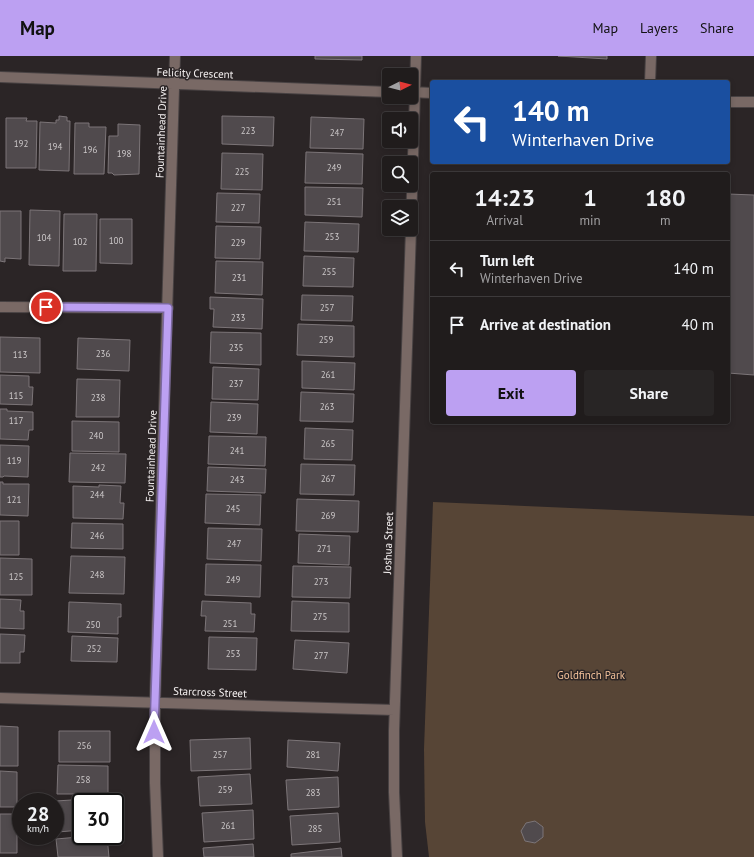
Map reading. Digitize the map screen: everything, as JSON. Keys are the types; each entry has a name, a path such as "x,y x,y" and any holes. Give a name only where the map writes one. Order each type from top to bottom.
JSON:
{"street":[{"name":"Fountainhead Drive","path":"158,857 155,784 155,702 175,56"},
{"path":"415,68 416,56"},
{"path":"650,80 651,56"},
{"name":"Felicity Crescent","path":"0,77 382,92"},
{"path":"418,93 430,93"},
{"path":"730,102 754,102"},
{"path":"411,200 413,104"},
{"name":"Joshua Street","path":"397,857 394,792 394,710 411,236"},
{"path":"0,307 168,308"},
{"name":"Starcross Street","path":"0,698 394,710"}],"green space":[{"name":"Goldfinch Park","path":"433,502 754,516 754,857 429,857 425,822 424,749"}],"building":[{"path":"315,56 362,56 362,60 315,59"},
{"path":"558,56 607,56 607,59"},
{"path":"59,116 67,117 67,121 70,121 69,171 39,170 40,122 56,123 56,120 59,120"},
{"path":"222,116 274,117 273,146 222,144"},
{"path":"311,117 364,119 363,149 310,148"},
{"path":"6,118 27,118 26,121 37,121 36,168 6,168"},
{"path":"75,123 89,123 89,127 106,127 104,174 74,174"},
{"path":"118,124 140,125 139,174 114,175 112,173 108,173 109,136 118,136"},
{"path":"306,152 363,154 362,184 305,183"},
{"path":"222,153 263,154 262,190 221,189"},
{"path":"305,187 363,188 362,217 305,215"},
{"path":"217,193 260,194 259,223 216,222"},
{"path":"730,194 754,195 754,375 730,373"},
{"path":"30,210 60,211 59,266 29,265"},
{"path":"0,211 21,211 21,259 5,258 5,262 0,261"},
{"path":"64,214 97,214 96,271 63,271"},
{"path":"100,219 132,219 132,264 100,263"},
{"path":"305,222 359,224 358,252 304,251"},
{"path":"216,226 261,227 260,259 215,258"},
{"path":"304,256 354,258 353,287 303,286"},
{"path":"216,261 263,262 262,295 215,293"},
{"path":"302,295 353,296 352,321 301,320"},
{"path":"210,297 263,299 262,329 213,327 214,309 210,309"},
{"path":"298,324 354,326 354,357 297,355"},
{"path":"211,332 261,333 261,365 210,363"},
{"path":"0,337 40,338 40,373 0,372"},
{"path":"78,338 130,340 129,371 77,369"},
{"path":"302,361 355,363 354,390 302,388"},
{"path":"213,367 259,369 258,400 212,399"},
{"path":"0,375 29,376 29,387 33,387 32,405 0,404"},
{"path":"77,379 120,380 119,417 76,417"},
{"path":"301,392 354,394 353,422 300,421"},
{"path":"211,402 258,404 257,434 210,432"},
{"path":"0,409 7,409 7,411 33,412 33,430 29,430 28,440 0,439"},
{"path":"72,421 119,422 119,452 72,451"},
{"path":"305,428 353,430 352,460 304,459"},
{"path":"209,436 266,437 265,466 208,464"},
{"path":"0,445 29,446 28,477 0,477"},
{"path":"70,453 126,454 125,483 69,482"},
{"path":"301,464 355,465 354,495 300,494"},
{"path":"208,467 266,469 265,493 207,491"},
{"path":"0,482 3,482 3,484 29,484 28,516 0,515"},
{"path":"99,485 121,486 120,503 124,503 123,519 73,518 73,486 99,487"},
{"path":"206,494 261,495 260,525 205,523"},
{"path":"297,499 359,501 358,532 296,531"},
{"path":"0,521 19,521 19,555 0,555"},
{"path":"72,523 123,524 123,549 71,548"},
{"path":"208,528 262,529 261,561 207,559"},
{"path":"299,534 350,536 349,565 298,563"},
{"path":"71,556 125,557 124,594 69,593"},
{"path":"0,558 32,559 32,595 0,595"},
{"path":"206,564 261,565 260,597 205,595"},
{"path":"293,566 351,567 350,598 292,597"},
{"path":"0,599 21,600 20,611 24,611 24,629 0,628"},
{"path":"202,601 251,603 251,614 255,614 254,632 205,631 206,616 201,616"},
{"path":"292,601 349,603 349,632 291,631"},
{"path":"69,602 121,604 121,617 118,617 118,634 68,632"},
{"path":"0,634 25,635 24,652 20,652 20,663 0,663"},
{"path":"72,636 118,638 117,662 71,661"},
{"path":"209,637 257,638 256,670 208,669"},
{"path":"295,640 349,643 347,673 293,669"},
{"path":"0,726 18,727 18,766 0,766"},
{"path":"59,731 110,731 110,762 59,762"},
{"path":"250,738 251,769 191,771 190,740"},
{"path":"288,740 340,743 338,771 287,767"},
{"path":"58,765 108,766 108,793 57,793"},
{"path":"0,771 17,772 17,793 12,793 12,807 0,807"},
{"path":"250,774 252,804 200,806 198,777"},
{"path":"338,777 339,807 288,810 286,780"},
{"path":"64,800 72,800 72,831 64,831"},
{"path":"253,810 254,839 204,842 202,813"},
{"path":"338,813 340,842 292,845 290,816"},
{"path":"0,814 12,814 12,845 17,845 17,853 0,853"},
{"path":"535,821 543,827 543,837 535,843 525,841 521,831 526,823"},
{"path":"64,838 72,838 72,845 108,845 109,857 58,857 57,845 64,845"},
{"path":"253,844 254,857 204,857 203,848"},
{"path":"341,848 342,857 291,857 291,854"}],"route":[{"path":"46,307 168,308 154,732"}]}
